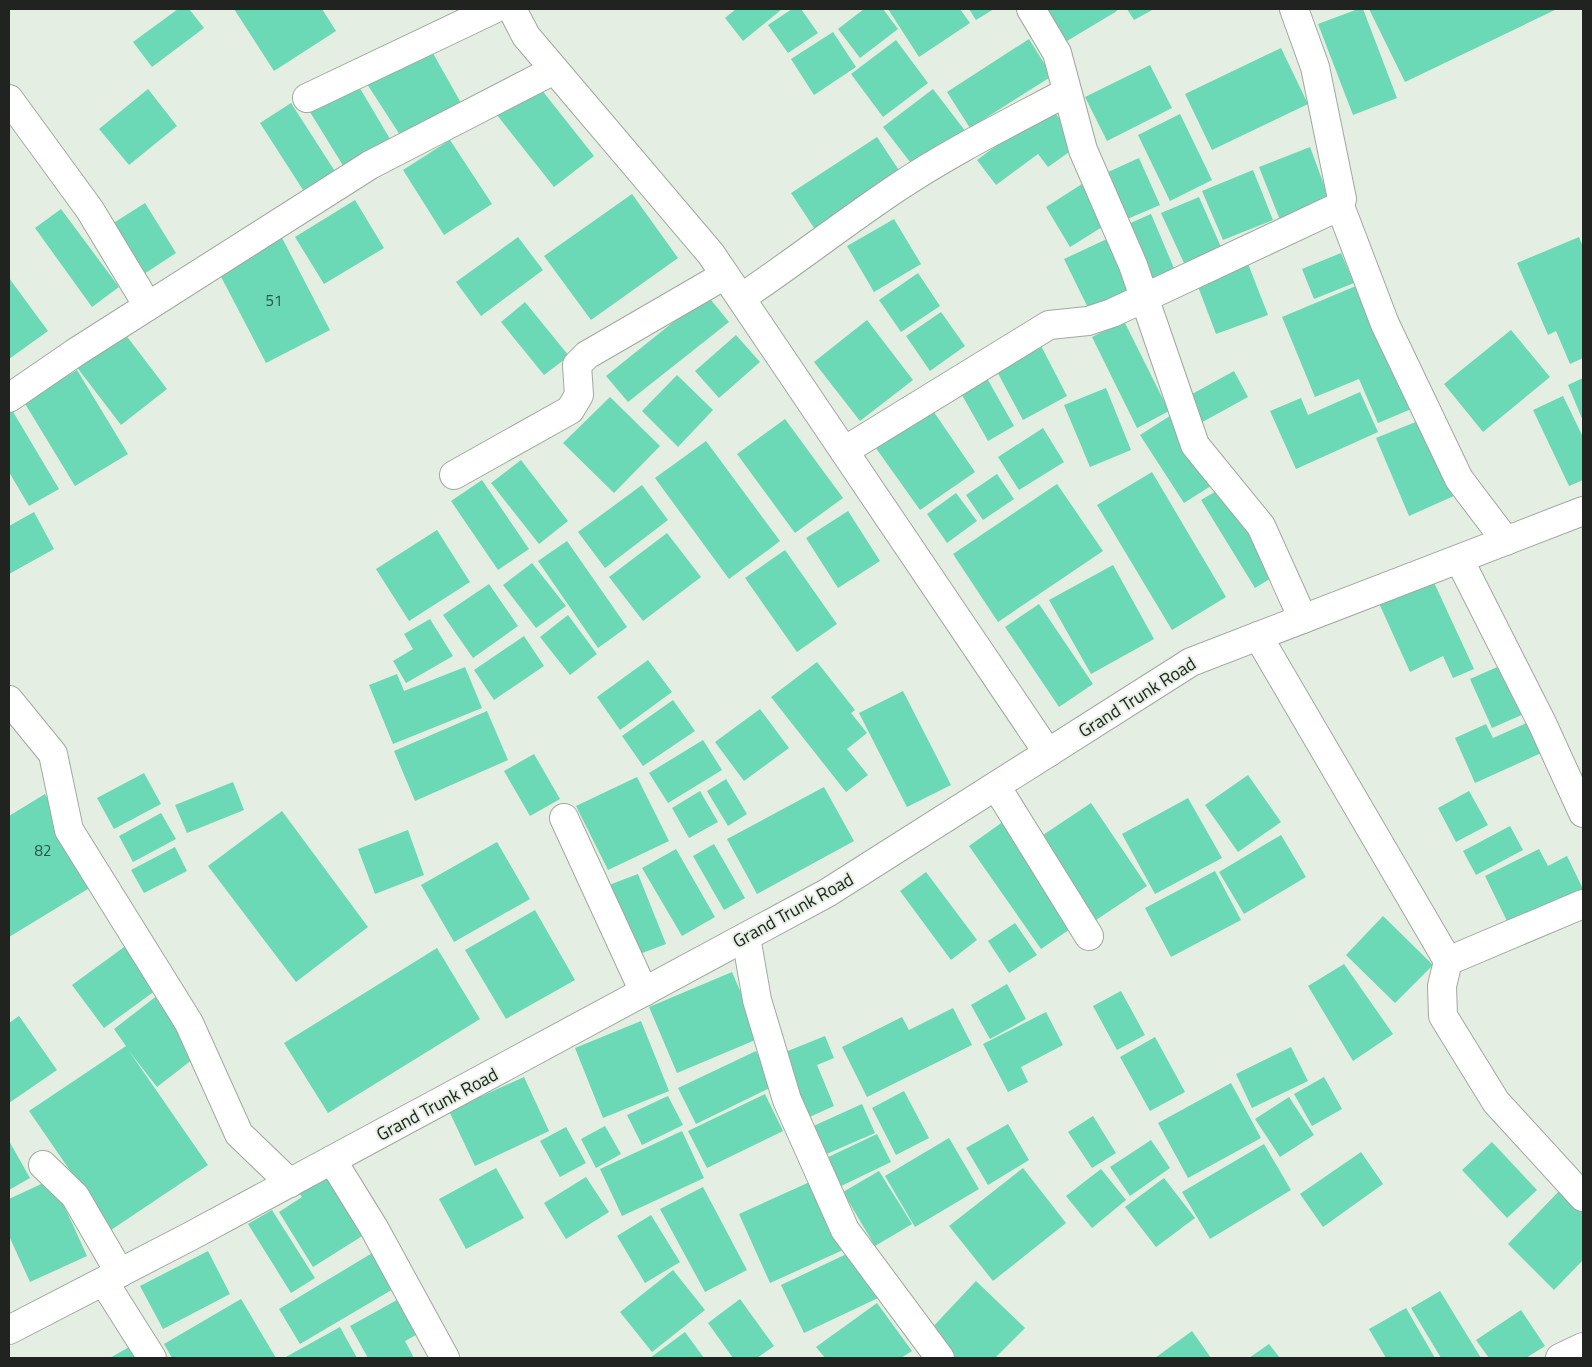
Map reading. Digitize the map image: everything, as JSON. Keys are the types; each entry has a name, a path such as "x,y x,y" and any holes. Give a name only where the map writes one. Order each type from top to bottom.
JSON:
{"street":[{"path":"307,98 494,9"},
{"path":"512,9 526,36 711,254 1048,753"},
{"path":"1031,9 1057,52 1083,150 1145,298 1195,445 1261,526 1303,619"},
{"path":"1294,9 1315,67 1342,199 1340,206 1384,324 1459,479 1506,541"},
{"path":"9,398 148,306 370,165 554,70"},
{"path":"741,298 802,258 895,189 964,146 1067,92"},
{"path":"9,99 90,210 148,306"},
{"path":"844,451 1049,325 1088,321 1145,298 1340,206"},
{"path":"454,476 570,410 579,395 577,365 587,355 725,275"},
{"name":"Grand Trunk Road","path":"9,1330 290,1183 827,893 1191,662 1583,511"},
{"path":"1459,559 1542,723 1583,814"},
{"path":"1258,636 1448,961 1442,986 1443,1016 1496,1102 1583,1197"},
{"path":"9,700 52,754 69,830 189,1024 238,1134 290,1183"},
{"path":"996,786 1089,936"},
{"path":"564,818 644,992"},
{"path":"1448,961 1583,904"},
{"path":"746,937 757,1000 787,1100 845,1230 940,1358"},
{"path":"332,1160 374,1228 445,1358"},
{"path":"43,1165 76,1196 112,1277 152,1358"},
{"path":"1560,1358 1583,1347"}],"building":[{"path":"178,9 189,9 204,28 152,67 133,42"},
{"path":"234,9 322,9 336,31 274,71"},
{"path":"736,9 782,9 743,41 725,18"},
{"path":"792,9 801,9 818,33 788,53 768,25"},
{"path":"864,9 883,9 898,29 860,58 838,29"},
{"path":"888,9 960,9 970,23 919,57"},
{"path":"969,9 994,9 976,20"},
{"path":"1040,9 1116,9 1117,11 1062,44"},
{"path":"1127,9 1154,9 1134,20"},
{"path":"1358,9 1363,9 1397,98 1353,115 1318,24"},
{"path":"1369,9 1557,9 1405,82"},
{"path":"833,32 856,67 814,95 791,59"},
{"path":"1029,39 1052,76 970,128 947,92"},
{"path":"896,40 928,83 883,117 851,74"},
{"path":"430,48 461,103 402,138 367,84"},
{"path":"1281,48 1308,104 1212,150 1185,94"},
{"path":"1150,65 1172,108 1107,141 1085,97"},
{"path":"537,84 594,156 554,187 497,115"},
{"path":"358,85 393,144 347,172 310,112"},
{"path":"148,89 177,126 129,165 99,129"},
{"path":"933,89 966,132 917,171 883,127"},
{"path":"291,103 336,173 305,193 260,123"},
{"path":"1050,106 1079,145 1048,167 1038,154 996,185 977,160"},
{"path":"1180,114 1212,180 1170,201 1138,135"},
{"path":"877,137 906,181 820,237 791,193"},
{"path":"450,140 492,204 444,235 403,170"},
{"path":"1310,147 1330,201 1280,220 1259,167"},
{"path":"1139,158 1160,205 1118,223 1097,177"},
{"path":"1253,170 1273,220 1223,240 1202,191"},
{"path":"1082,184 1107,224 1070,247 1046,207"},
{"path":"632,194 678,258 591,320 544,256"},
{"path":"1199,197 1221,247 1184,263 1161,213"},
{"path":"355,200 384,248 324,284 295,237"},
{"path":"145,203 176,253 144,274 112,224"},
{"path":"61,209 119,287 92,307 35,228"},
{"path":"1151,214 1176,273 1145,287 1119,228"},
{"path":"894,219 921,264 874,292 847,246"},
{"path":"281,236 330,330 266,363 217,269"},
{"path":"518,237 543,270 481,316 456,282"},
{"path":"1579,237 1583,247 1583,358 1570,364 1556,331 1548,335 1517,263"},
{"path":"1109,238 1135,293 1091,314 1064,259"},
{"path":"1341,253 1354,283 1314,299 1302,269"},
{"path":"1245,256 1268,315 1216,334 1194,276"},
{"path":"918,273 940,306 901,332 879,300"},
{"path":"9,278 48,331 9,359"},
{"path":"1363,283 1416,407 1378,423 1359,379 1315,397 1282,317"},
{"path":"707,295 729,322 628,402 606,376"},
{"path":"525,302 569,356 544,375 501,322"},
{"path":"941,312 965,346 930,371 906,336"},
{"path":"867,320 913,380 860,421 814,362"},
{"path":"1124,321 1169,411 1137,428 1092,337"},
{"path":"122,330 167,389 121,425 76,366"},
{"path":"1511,330 1550,377 1483,432 1444,384"},
{"path":"736,335 760,362 719,398 695,371"},
{"path":"1039,342 1067,396 1023,420 994,366"},
{"path":"77,370 128,454 75,486 24,402"},
{"path":"1234,371 1248,397 1197,425 1183,399"},
{"path":"984,373 1014,426 988,441 958,388"},
{"path":"677,375 713,410 678,447 642,411"},
{"path":"1583,378 1583,421 1568,385"},
{"path":"1106,388 1131,450 1090,467 1064,405"},
{"path":"1360,392 1378,432 1296,469 1270,411 1301,398 1308,415"},
{"path":"1563,396 1583,437 1583,480 1569,486 1533,410"},
{"path":"610,397 660,446 614,493 563,443"},
{"path":"9,405 59,489 29,506 9,472"},
{"path":"929,405 975,472 920,510 873,444"},
{"path":"1173,414 1217,482 1184,503 1140,435"},
{"path":"785,419 843,498 795,533 737,454"},
{"path":"1423,419 1456,495 1409,516 1376,438"},
{"path":"1043,428 1064,462 1019,490 998,457"},
{"path":"706,441 780,541 729,579 655,478"},
{"path":"521,460 568,521 539,544 491,483"},
{"path":"1152,472 1226,597 1172,630 1097,505"},
{"path":"997,474 1014,499 983,520 966,495"},
{"path":"482,480 529,549 498,570 451,501"},
{"path":"1057,484 1103,551 998,622 953,554"},
{"path":"642,485 668,520 605,568 578,532"},
{"path":"1225,486 1279,573 1255,588 1201,500"},
{"path":"956,493 977,521 947,543 927,514"},
{"path":"848,511 880,561 838,588 806,538"},
{"path":"34,512 54,549 9,574 9,526"},
{"path":"437,530 470,582 409,621 376,569"},
{"path":"667,533 701,577 643,621 609,577"},
{"path":"567,541 627,627 598,648 538,561"},
{"path":"785,550 837,624 797,652 745,578"},
{"path":"532,563 566,606 536,628 503,585"},
{"path":"1113,565 1154,639 1091,674 1049,600"},
{"path":"1431,576 1474,669 1453,678 1443,656 1410,672 1378,601"},
{"path":"489,584 518,626 473,658 443,615"},
{"path":"1039,604 1093,684 1059,707 1005,627"},
{"path":"568,615 597,654 570,675 540,637"},
{"path":"430,619 453,656 406,683 393,661 413,649 404,634"},
{"path":"524,636 544,666 494,700 474,670"},
{"path":"648,660 672,692 620,730 597,697"},
{"path":"817,662 855,710 851,713 867,733 847,749 868,775 846,792 771,697"},
{"path":"1504,664 1526,713 1492,728 1470,679"},
{"path":"465,667 482,708 393,744 369,685 397,674 404,691"},
{"path":"903,691 951,785 907,807 859,713"},
{"path":"673,700 695,731 643,766 622,736"},
{"path":"760,709 789,748 744,781 715,742"},
{"path":"487,711 508,760 415,801 394,751"},
{"path":"1533,720 1548,750 1475,783 1455,738 1486,724 1493,738"},
{"path":"703,740 722,770 668,803 649,773"},
{"path":"534,754 560,799 530,816 504,771"},
{"path":"144,773 161,804 114,829 97,798"},
{"path":"1248,775 1281,822 1238,852 1205,805"},
{"path":"637,777 669,841 608,870 576,806"},
{"path":"726,779 747,814 728,826 707,791"},
{"path":"233,782 244,810 187,833 175,805"},
{"path":"824,787 854,841 757,894 727,839"},
{"path":"700,791 718,822 689,838 672,808"},
{"path":"1469,791 1488,825 1456,842 1438,808"},
{"path":"45,794 96,884 9,937 9,816"},
{"path":"1188,798 1222,858 1155,894 1122,834"},
{"path":"1091,803 1147,886 1090,924 1034,841"},
{"path":"282,811 368,927 296,982 208,866"},
{"path":"161,813 176,839 133,862 119,836"},
{"path":"1004,821 1076,925 1041,949 969,846"},
{"path":"1510,826 1523,850 1476,875 1463,851"},
{"path":"408,830 424,875 375,894 358,849"},
{"path":"1281,835 1306,877 1244,914 1219,872"},
{"path":"497,842 530,899 454,942 421,885"},
{"path":"714,844 745,898 724,910 693,856"},
{"path":"175,847 187,871 144,893 131,870"},
{"path":"676,849 715,917 682,936 642,868"},
{"path":"1539,849 1548,866 1567,856 1583,889 1583,894 1563,904 1559,898 1508,923 1485,876"},
{"path":"1215,871 1241,920 1171,957 1145,908"},
{"path":"926,872 977,940 951,960 900,891"},
{"path":"638,874 666,944 637,955 609,885"},
{"path":"535,910 575,980 506,1019 465,950"},
{"path":"1383,916 1433,965 1395,1003 1346,955"},
{"path":"1015,923 1037,955 1009,973 988,941"},
{"path":"131,942 163,985 104,1028 72,985"},
{"path":"437,948 480,1019 328,1113 284,1043"},
{"path":"1344,964 1393,1034 1353,1061 1308,986"},
{"path":"732,972 760,1038 677,1073 649,1007"},
{"path":"1007,984 1026,1019 990,1039 971,1005"},
{"path":"1121,991 1145,1035 1117,1050 1093,1006"},
{"path":"158,995 202,1052 157,1087 129,1051 208,1165 111,1230 29,1111 126,1046 114,1029"},
{"path":"953,1008 972,1045 867,1097 842,1047 902,1017 909,1030"},
{"path":"1046,1012 1063,1045 1021,1067 1028,1082 1008,1092 983,1044"},
{"path":"19,1016 57,1070 9,1103 9,1023"},
{"path":"641,1021 669,1091 603,1118 575,1048"},
{"path":"825,1036 834,1058 817,1065 834,1106 805,1119 778,1055"},
{"path":"1155,1037 1185,1092 1150,1111 1120,1057"},
{"path":"1291,1047 1308,1081 1252,1108 1236,1074"},
{"path":"756,1051 774,1086 696,1124 678,1088"},
{"path":"524,1077 549,1131 475,1166 449,1111"},
{"path":"1324,1077 1342,1109 1312,1126 1294,1094"},
{"path":"1231,1083 1261,1138 1188,1178 1158,1123"},
{"path":"904,1091 929,1138 896,1155 872,1108"},
{"path":"765,1094 783,1131 707,1168 688,1131"},
{"path":"668,1096 683,1125 642,1145 627,1115"},
{"path":"1289,1097 1314,1135 1280,1157 1255,1119"},
{"path":"862,1104 875,1133 822,1156 809,1128"},
{"path":"1093,1116 1116,1153 1092,1168 1068,1132"},
{"path":"1008,1124 1029,1160 988,1185 966,1148"},
{"path":"605,1126 621,1154 596,1168 581,1139"},
{"path":"566,1127 586,1163 560,1177 540,1141"},
{"path":"682,1131 704,1178 622,1216 600,1169"},
{"path":"877,1134 891,1162 837,1188 824,1159"},
{"path":"949,1138 979,1189 915,1227 885,1176"},
{"path":"1151,1140 1170,1168 1130,1196 1110,1167"},
{"path":"9,1141 30,1178 9,1190"},
{"path":"1492,1142 1537,1190 1507,1218 1462,1170"},
{"path":"1264,1144 1291,1190 1210,1239 1182,1192"},
{"path":"1361,1152 1383,1184 1323,1227 1300,1194"},
{"path":"496,1168 524,1218 466,1249 439,1199"},
{"path":"1023,1168 1066,1223 993,1281 949,1226"},
{"path":"1101,1169 1126,1200 1092,1228 1066,1196"},
{"path":"879,1171 912,1224 875,1246 843,1192"},
{"path":"330,1174 367,1233 313,1267 279,1212 302,1197 299,1193"},
{"path":"586,1177 609,1212 566,1239 544,1203"},
{"path":"1164,1178 1195,1218 1156,1247 1125,1207"},
{"path":"52,1179 87,1256 30,1282 9,1236 9,1199"},
{"path":"812,1181 843,1250 770,1283 739,1214"},
{"path":"703,1187 747,1270 705,1292 660,1209"},
{"path":"1562,1188 1583,1210 1583,1260 1554,1290 1508,1244"},
{"path":"272,1210 315,1278 291,1293 248,1224"},
{"path":"651,1215 680,1262 645,1283 617,1236"},
{"path":"379,1249 400,1285 300,1344 279,1309"},
{"path":"855,1250 878,1298 804,1333 781,1285"},
{"path":"208,1251 230,1294 163,1329 140,1286"},
{"path":"673,1270 705,1310 652,1352 620,1312"},
{"path":"976,1281 1025,1328 995,1358 956,1358 928,1332"},
{"path":"1440,1291 1481,1358 1441,1358 1411,1308"},
{"path":"406,1295 425,1330 405,1341 414,1358 368,1358 350,1326"},
{"path":"241,1299 276,1358 172,1358 164,1344"},
{"path":"740,1299 774,1346 757,1358 733,1358 708,1323"},
{"path":"877,1303 912,1351 901,1358 825,1358 816,1347"},
{"path":"1406,1308 1435,1358 1386,1358 1369,1329"},
{"path":"1521,1310 1545,1346 1526,1358 1489,1358 1476,1340"},
{"path":"340,1327 357,1358 284,1358"},
{"path":"1192,1331 1211,1358 1155,1358"},
{"path":"685,1332 704,1358 650,1358"},
{"path":"1269,1344 1280,1358 1249,1358"},
{"path":"129,1347 136,1358 110,1358"}]}
